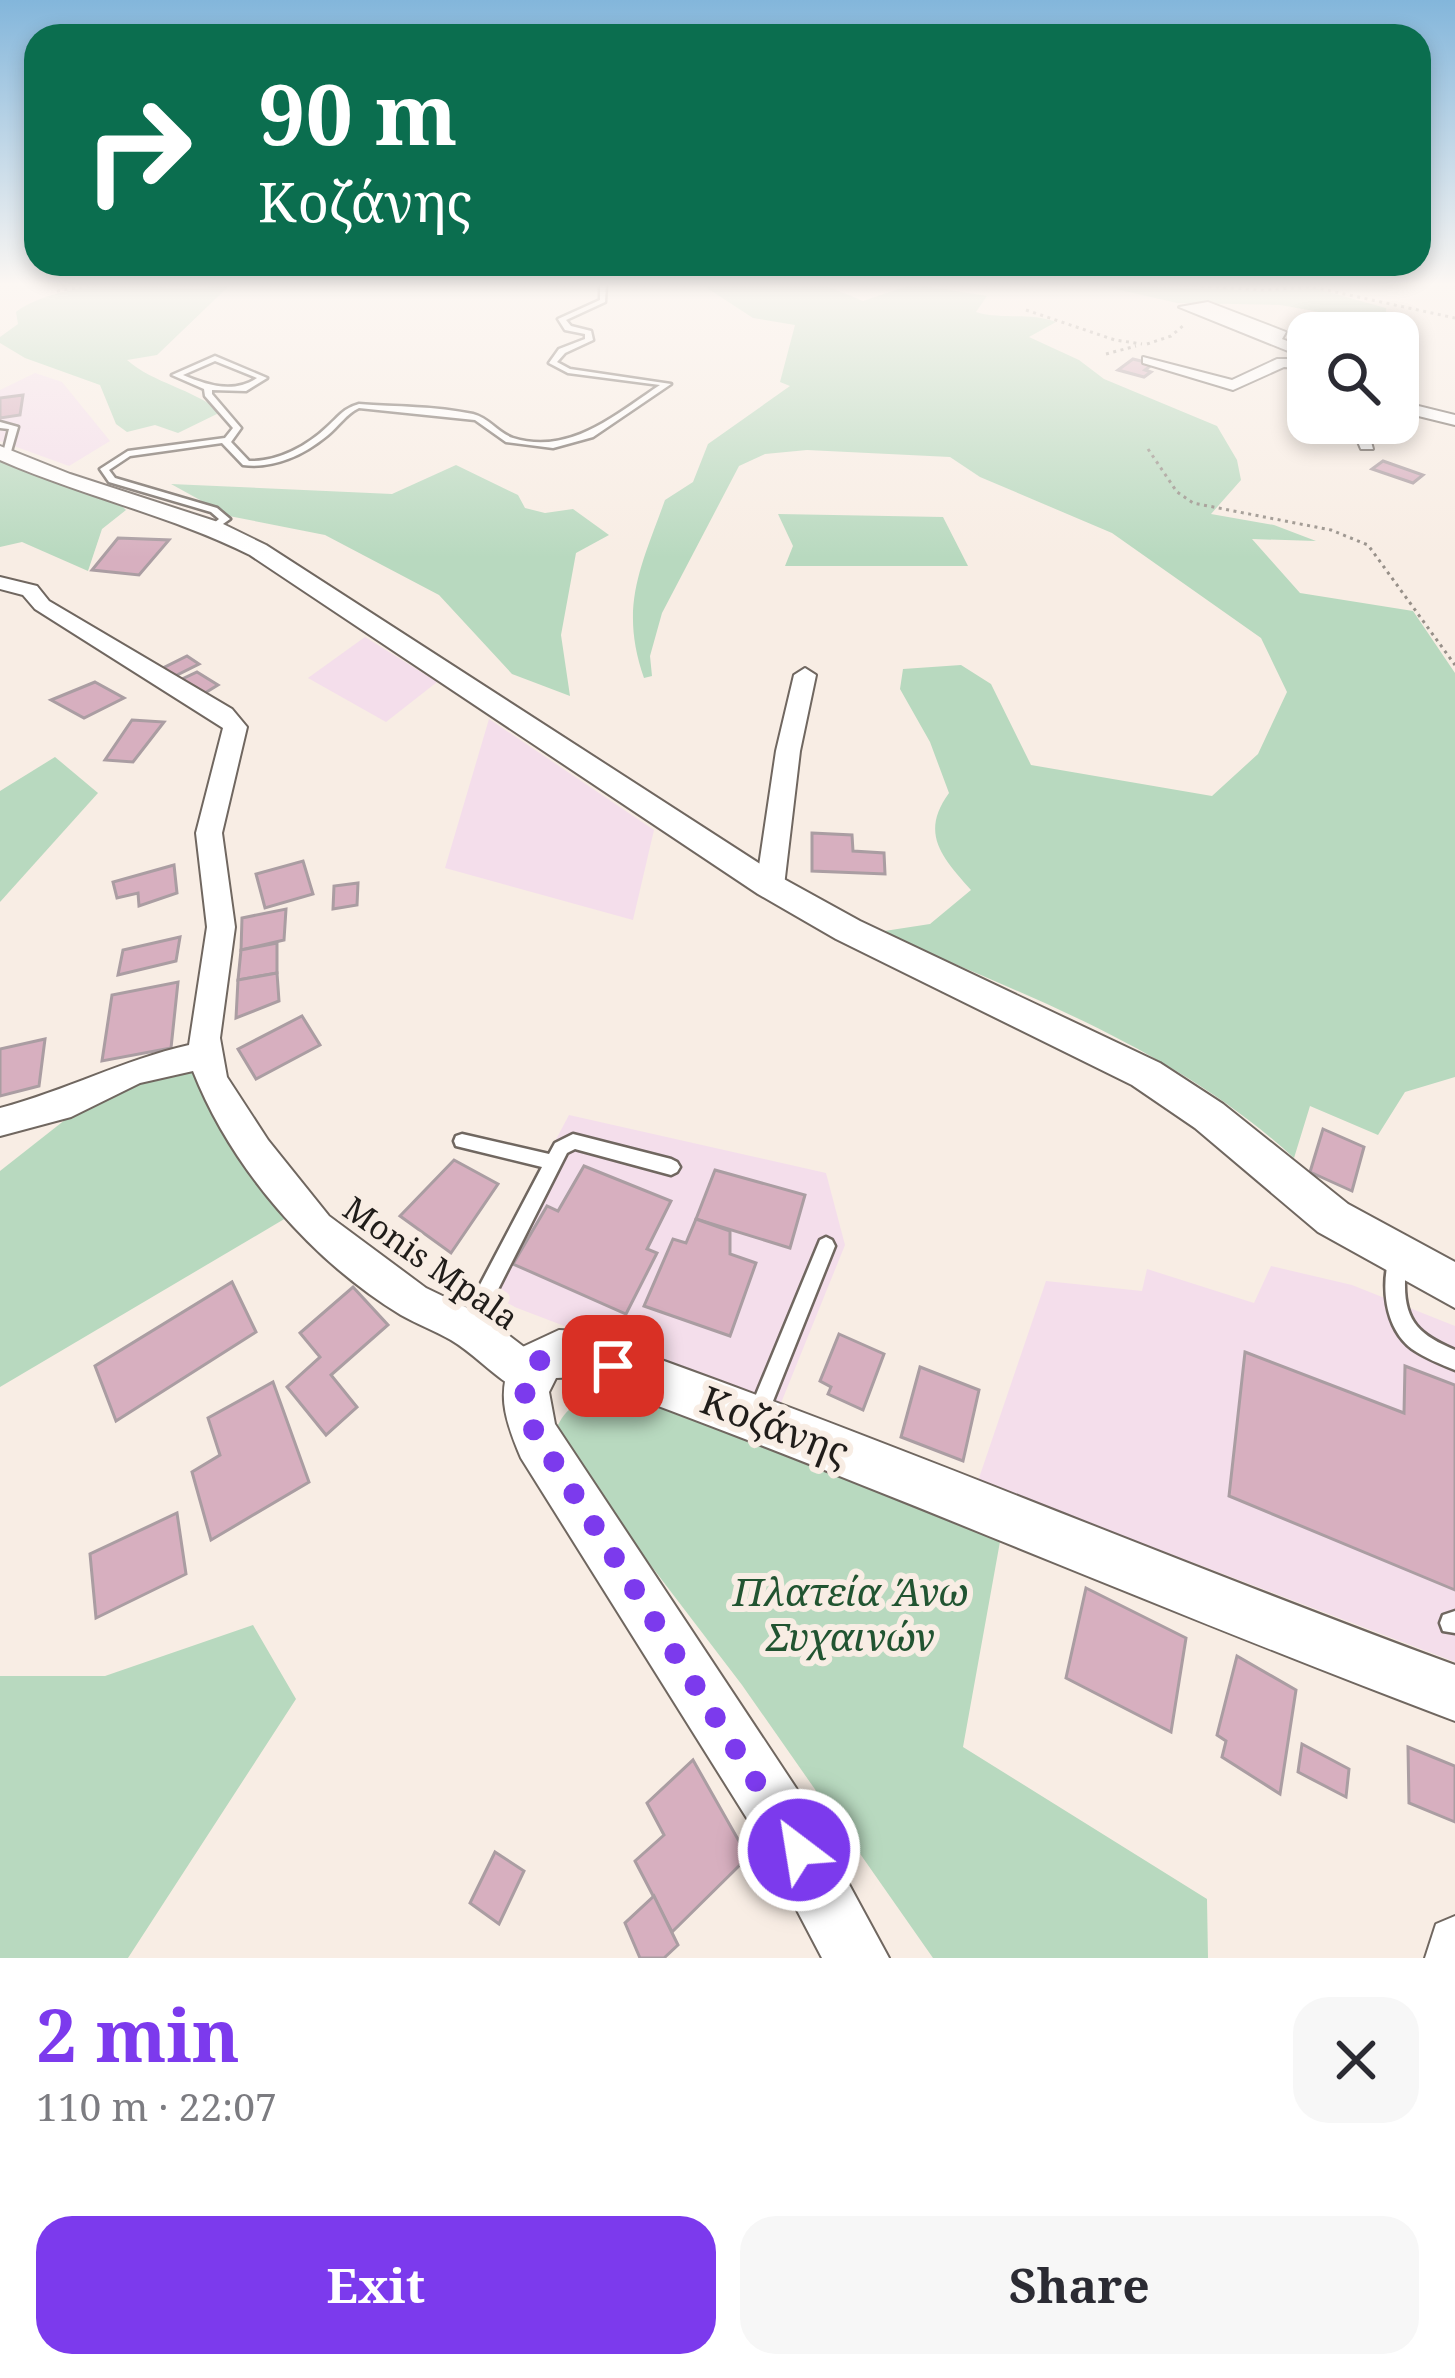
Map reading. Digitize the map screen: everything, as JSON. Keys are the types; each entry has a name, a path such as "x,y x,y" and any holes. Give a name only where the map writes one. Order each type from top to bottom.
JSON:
{"street":[{"path":"1208,375 1233,385 1254,375"},
{"path":"1419,411 1455,420"},
{"path":"2,443 62,479 213,528 327,592 770,886 866,939 1146,1074 1209,1116 1310,1201 1397,1258 1455,1286"},
{"path":"0,583 30,590 42,605 224,714 235,727 209,833 221,927 204,1055 134,1071 59,1107 0,1122"},
{"path":"770,886 788,751 806,676"},
{"name":"Monis Mpala","path":"204,1055 234,1119 316,1228 413,1300 468,1328 527,1374"},
{"name":"Κοζάνης","path":"527,1374 550,1355 580,1354 757,1417 1202,1599 1455,1693"},
{"path":"527,1374 523,1396 538,1441 779,1815 856,1958"},
{"path":"1452,1958 1455,1943"}],"lane":[{"path":"179,375 208,388 246,388 264,380 259,375"},
{"path":"228,440 247,463 269,464 331,428 345,410 371,406 478,418 497,434 530,445 570,443 668,384 606,375"},
{"path":"208,388 237,428 228,440 128,454 103,471 112,480 214,510 225,519 213,528"},
{"path":"462,1141 553,1162"},
{"path":"468,1328 561,1148 572,1141 671,1168"},
{"path":"757,1417 826,1246"},
{"path":"1397,1258 1394,1296 1400,1324 1418,1346 1455,1360"}],"path":[{"path":"1148,449 1177,491 1193,503 1331,530 1369,545 1455,664"}],"shaded area":[{"path":"30,375 62,382 110,441 69,466 0,441 0,390"},
{"path":"365,637 437,682 386,722 308,678"},
{"path":"489,719 654,830 633,920 445,868"},
{"path":"569,1115 826,1173 845,1245 779,1408 475,1292"},
{"path":"1271,1266 1352,1285 1455,1326 1455,1662 978,1481 1046,1281 1142,1291 1147,1269 1254,1303"}],"green space":[{"path":"73,375 150,375 221,412 178,433 155,425 127,432 116,424 100,385"},
{"path":"782,375 1099,375 1217,426 1237,460 1241,480 1211,514 1274,525 1316,541 1252,539 1300,593 1413,611 1455,673 1455,1077 1405,1092 1378,1135 1310,1106 1294,1158 1199,1085 1149,1055 1042,1002 878,932 930,924 971,890 938,845 936,821 949,793 930,742 900,689 903,669 961,665 991,684 1031,765 1212,796 1258,754 1287,692 1261,638 1112,533 980,477 950,457 807,450 765,454 739,466 662,613 650,656 652,676 644,678 633,608 641,567 665,500 693,482 708,444 790,386 780,382"},
{"path":"0,461 117,501 126,510 102,529 88,571 22,542 0,547"},
{"path":"456,465 518,495 525,508 545,513 573,509 609,535 576,553 561,635 570,696 512,674 439,595 325,535 229,516 171,484 392,494"},
{"path":"778,514 943,517 968,566 785,566 793,546"},
{"path":"55,757 98,793 0,902 0,791"},
{"path":"195,1064 286,1218 0,1387 0,1171 89,1101"},
{"name":"Πλατεία Άνω Συχαινών","path":"603,1390 680,1411 1001,1536 963,1747 1207,1899 1208,1958 933,1958 742,1685 620,1525 562,1434 558,1425 567,1412"},
{"path":"253,1625 296,1699 128,1958 0,1958 0,1676 105,1676"}],"building":[{"path":"23,395 20,415 0,418 0,398"},
{"path":"1383,461 1423,475 1413,483 1372,469"},
{"path":"118,538 169,540 139,575 92,570"},
{"path":"187,656 199,664 173,677 161,669"},
{"path":"197,672 218,685 200,696 178,681"},
{"path":"95,682 124,698 84,718 51,700"},
{"path":"132,720 164,722 133,762 105,760"},
{"path":"812,833 852,835 853,851 884,853 885,874 812,871"},
{"path":"303,861 313,894 265,908 256,874"},
{"path":"174,865 177,893 139,906 138,893 117,898 113,882"},
{"path":"358,883 357,905 333,909 334,886"},
{"path":"286,909 284,940 241,950 242,918"},
{"path":"180,937 176,961 118,975 123,950"},
{"path":"277,943 277,973 238,980 241,950"},
{"path":"277,973 279,1001 236,1018 238,980"},
{"path":"178,982 171,1048 102,1061 112,995"},
{"path":"302,1016 320,1045 256,1079 238,1049"},
{"path":"45,1039 39,1086 0,1096 0,1049"},
{"path":"1323,1129 1364,1147 1352,1191 1310,1172"},
{"path":"454,1160 498,1184 451,1253 400,1216"},
{"path":"584,1166 671,1201 647,1249 657,1253 626,1314 513,1264 547,1206 558,1211"},
{"path":"715,1170 805,1195 790,1248 696,1219"},
{"path":"696,1219 730,1231 730,1254 756,1263 730,1336 644,1306 673,1239 686,1243"},
{"path":"232,1282 256,1332 116,1421 95,1366"},
{"path":"353,1287 388,1325 331,1375 357,1407 326,1435 287,1387 320,1357 300,1333"},
{"path":"839,1334 884,1354 863,1410 828,1394 831,1387 820,1381"},
{"path":"1245,1352 1404,1413 1405,1366 1455,1385 1455,1590 1229,1496"},
{"path":"920,1367 979,1390 963,1461 901,1437"},
{"path":"273,1382 309,1482 211,1540 192,1472 220,1455 208,1418"},
{"path":"177,1513 186,1574 96,1618 90,1554"},
{"path":"1086,1588 1186,1638 1171,1732 1066,1678"},
{"path":"1237,1656 1296,1690 1280,1794 1222,1757 1226,1741 1217,1735"},
{"path":"1302,1744 1349,1769 1346,1797 1298,1772"},
{"path":"1408,1747 1455,1766 1455,1822 1409,1803"},
{"path":"693,1760 748,1857 672,1932 635,1861 664,1835 647,1803"},
{"path":"495,1852 524,1871 499,1924 470,1903"},
{"path":"654,1896 678,1945 664,1958 640,1958 625,1923"}],"route":[{"path":"613,1366 563,1352 536,1363 523,1387 530,1424 799,1850"}]}
